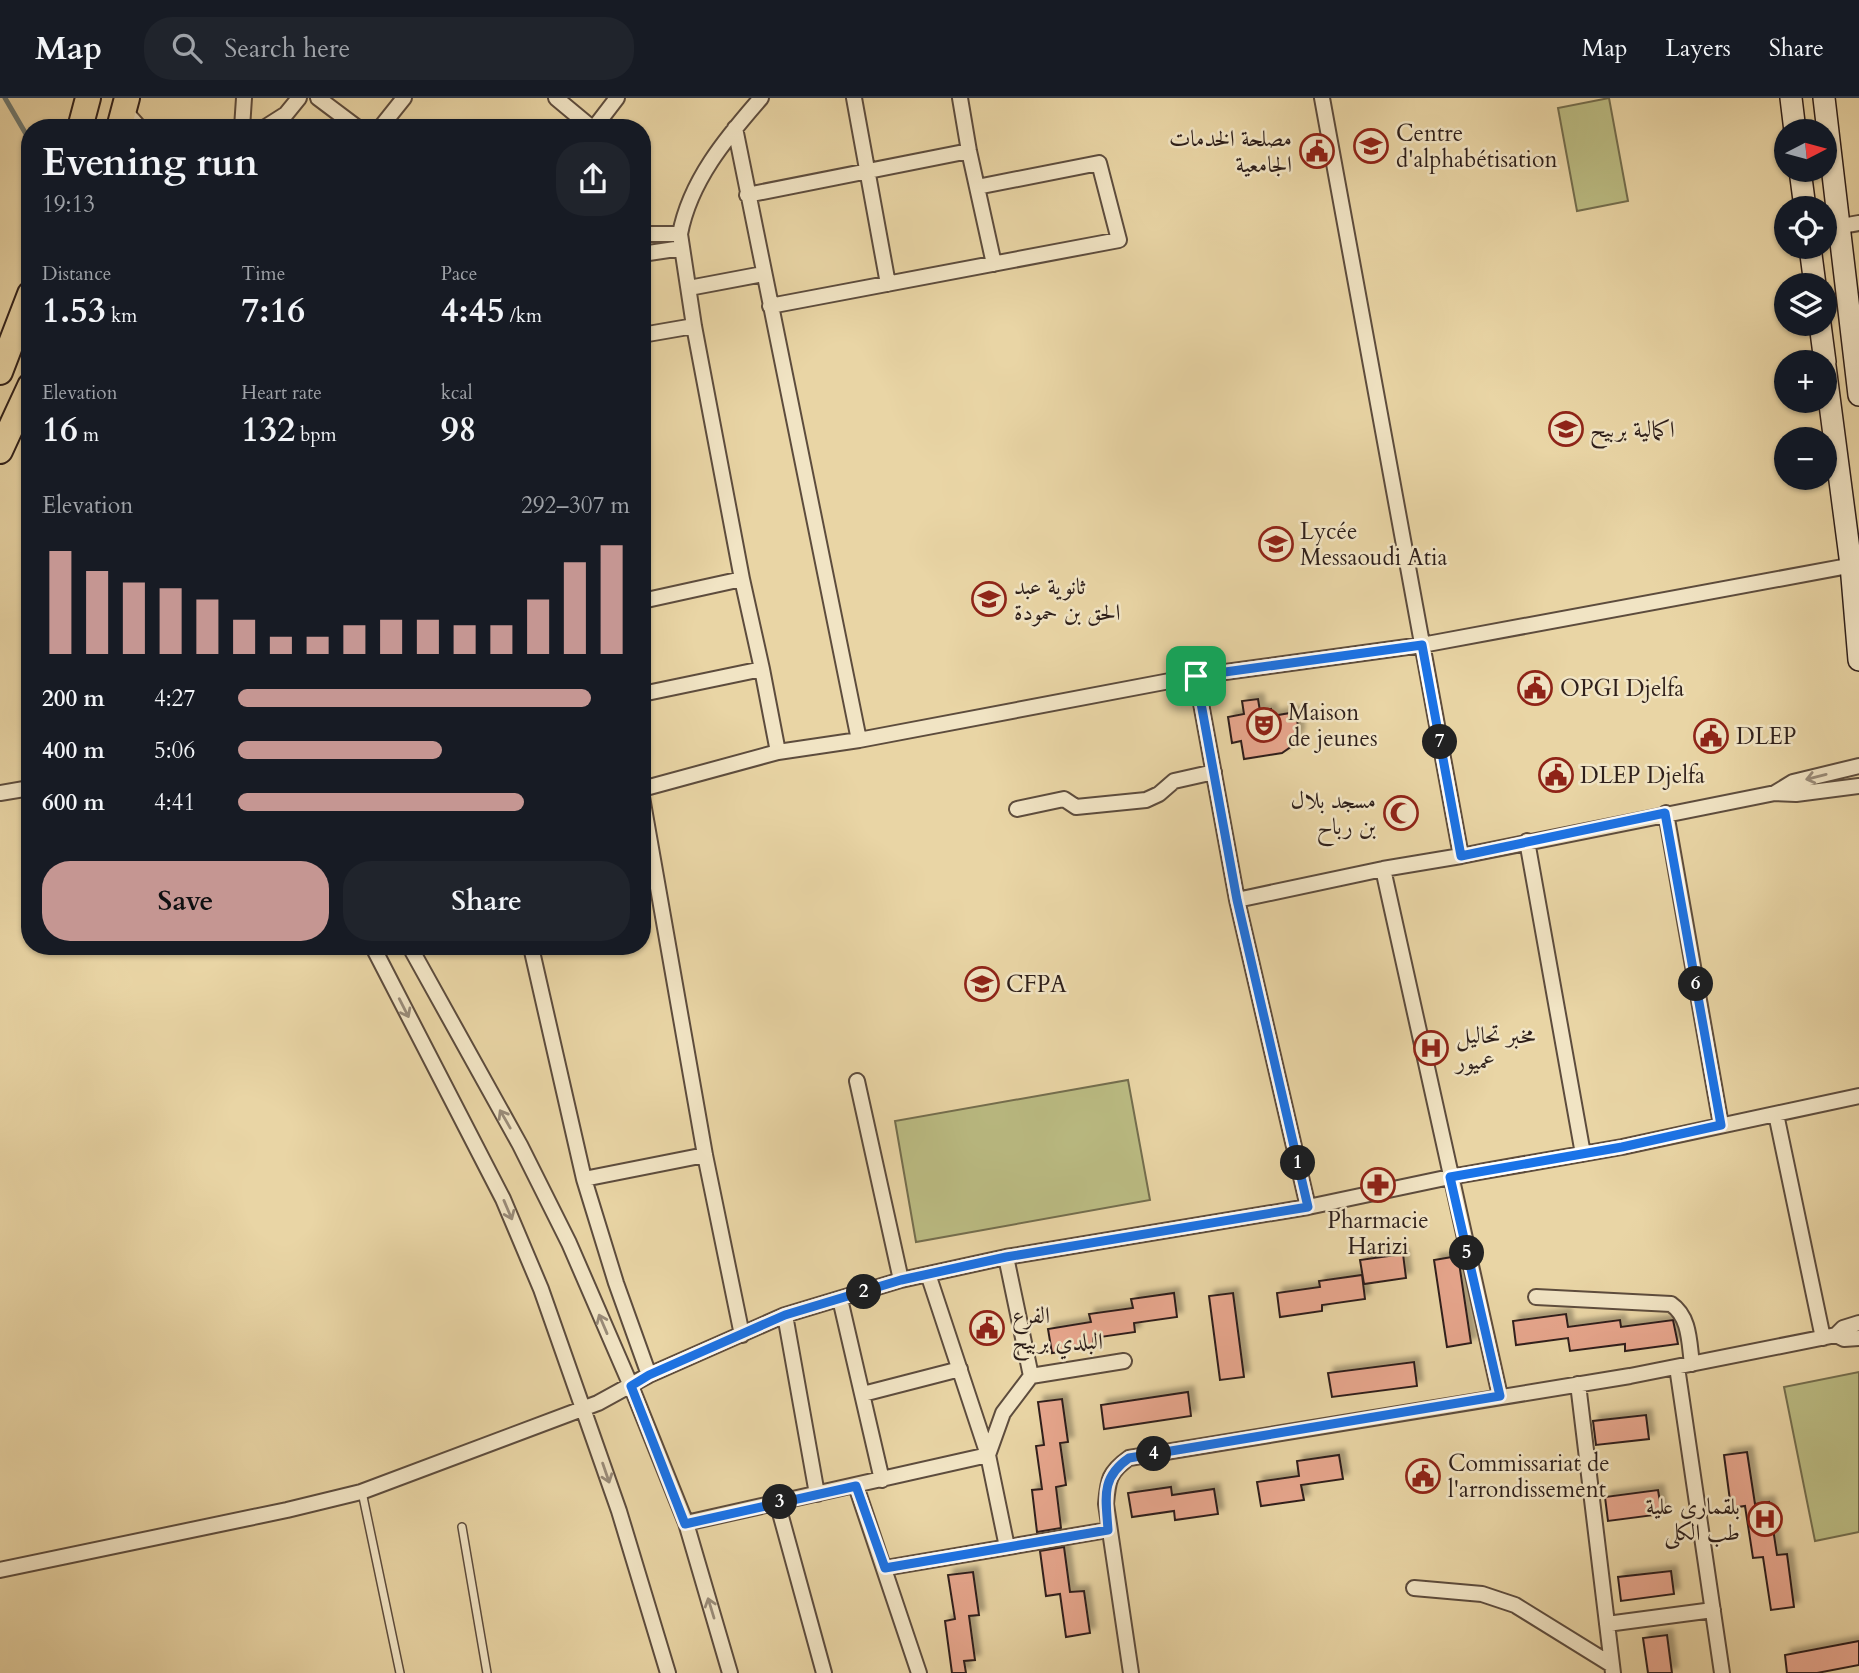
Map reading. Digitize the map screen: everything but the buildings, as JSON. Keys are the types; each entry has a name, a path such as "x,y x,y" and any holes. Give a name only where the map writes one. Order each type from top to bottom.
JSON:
{"highway":[{"path":"82,119 88,98"},
{"path":"0,372 21,317"},
{"path":"0,450 21,405"}],"main road":[{"path":"1791,98 1794,119"},
{"path":"1824,98 1859,395"},
{"path":"1832,413 1855,564 1859,660"}],"street":[{"path":"243,119 244,98"},
{"path":"278,119 299,98"},
{"path":"318,98 346,119"},
{"path":"387,119 404,98"},
{"path":"556,98 582,119"},
{"path":"600,119 617,98"},
{"path":"761,98 735,128 702,175 683,217 681,241 694,326 742,579 778,752"},
{"path":"854,98 888,284"},
{"path":"960,98 994,264"},
{"path":"1322,98 1461,856"},
{"path":"735,128 859,740"},
{"path":"747,195 969,151"},
{"path":"770,306 1119,240 1099,163 977,187"},
{"path":"651,236 681,241"},
{"path":"651,251 681,241"},
{"path":"689,288 763,274"},
{"path":"651,333 694,326"},
{"path":"651,787 778,752 859,740 1196,676 1422,645 1855,564"},
{"path":"651,599 742,579"},
{"path":"651,692 762,669"},
{"path":"1196,676 1237,900 1308,1207"},
{"path":"1775,793 1793,782 1859,766"},
{"path":"1017,809 1064,799 1076,807 1146,800 1159,794 1174,781 1214,772"},
{"path":"1237,900 1665,813 1775,793 1796,794 1859,786"},
{"path":"0,793 21,790"},
{"path":"1665,813 1721,1125"},
{"path":"1527,841 1583,1154"},
{"path":"651,848 705,1155 742,1335"},
{"path":"1383,869 1500,1396"},
{"path":"377,955 503,1199 541,1289 619,1511 668,1673"},
{"path":"414,955 520,1145 557,1218 625,1389 685,1524 730,1673"},
{"path":"533,955 584,1179 616,1283 649,1375"},
{"path":"857,1081 901,1280"},
{"path":"0,1570 361,1492 598,1403 649,1375 785,1315 901,1280 1006,1257 1308,1207 1450,1177 1583,1154 1859,1096"},
{"path":"1776,1114 1829,1337"},
{"path":"584,1179 705,1155"},
{"path":"1006,1257 1031,1376"},
{"path":"928,1274 988,1455 1007,1547"},
{"path":"1536,1297 1671,1304 1685,1319 1692,1364"},
{"path":"840,1299 882,1480"},
{"path":"785,1315 817,1494"},
{"path":"1829,1337 1843,1328 1859,1323"},
{"path":"1131,1673 1106,1504 1108,1482 1115,1467 1129,1458 1677,1367 1829,1337 1859,1338"},
{"path":"988,1455 1003,1413 1031,1376 1124,1361"},
{"path":"1677,1367 1722,1673"},
{"path":"863,1394 960,1368"},
{"path":"1578,1384 1613,1669"},
{"path":"685,1524 988,1455"},
{"path":"856,1486 919,1673"},
{"path":"777,1502 824,1673"},
{"path":"885,1568 1108,1530"},
{"path":"1414,1588 1482,1594 1515,1605 1613,1669"},
{"path":"1607,1624 1713,1610"}],"lane":[{"path":"361,1492 400,1673"},
{"path":"462,1527 487,1673"}],"green space":[{"path":"1609,98 1628,201 1577,211 1558,108"},
{"path":"1128,1080 1150,1200 916,1242 895,1121"},
{"path":"1859,1372 1859,1532 1815,1541 1784,1387"}],"waterway":[{"path":"5,98 21,126"}],"place":[{"name":"Centre d'alphabétisation","path":"1371,146"},
{"name":"مصلحة الخدمات الجامعية","path":"1317,151"},
{"name":"اكمالية بربيح","path":"1566,429"},
{"name":"Lycée Messaoudi Atia","path":"1276,544"},
{"name":"ثانوية عبد الحق بن حمودة","path":"989,599"},
{"name":"OPGI Djelfa","path":"1535,688"},
{"name":"Maison de jeunes","path":"1264,725"},
{"name":"DLEP","path":"1711,736"},
{"name":"DLEP Djelfa","path":"1556,775"},
{"name":"مسجد بلال بن رباح","path":"1401,813"},
{"name":"CFPA","path":"982,984"},
{"name":"مخبر تحاليل عميور","path":"1431,1048"},
{"name":"Pharmacie Harizi","path":"1378,1185"},
{"name":"الفرع البلدي بربيح","path":"987,1328"},
{"name":"Commissariat de l'arrondissement","path":"1423,1476"},
{"name":"بلقماري علية طب الكلى","path":"1765,1519"}],"route":[{"path":"1422,645 1461,856 1665,813 1721,1125 1622,1147 1450,1177 1500,1396 1129,1458 1115,1467 1108,1482 1108,1530 885,1568 856,1486 685,1524 631,1386 649,1375 785,1315 901,1280 1006,1257 1123,1236 1308,1207 1237,900 1196,676 1422,645"}]}
